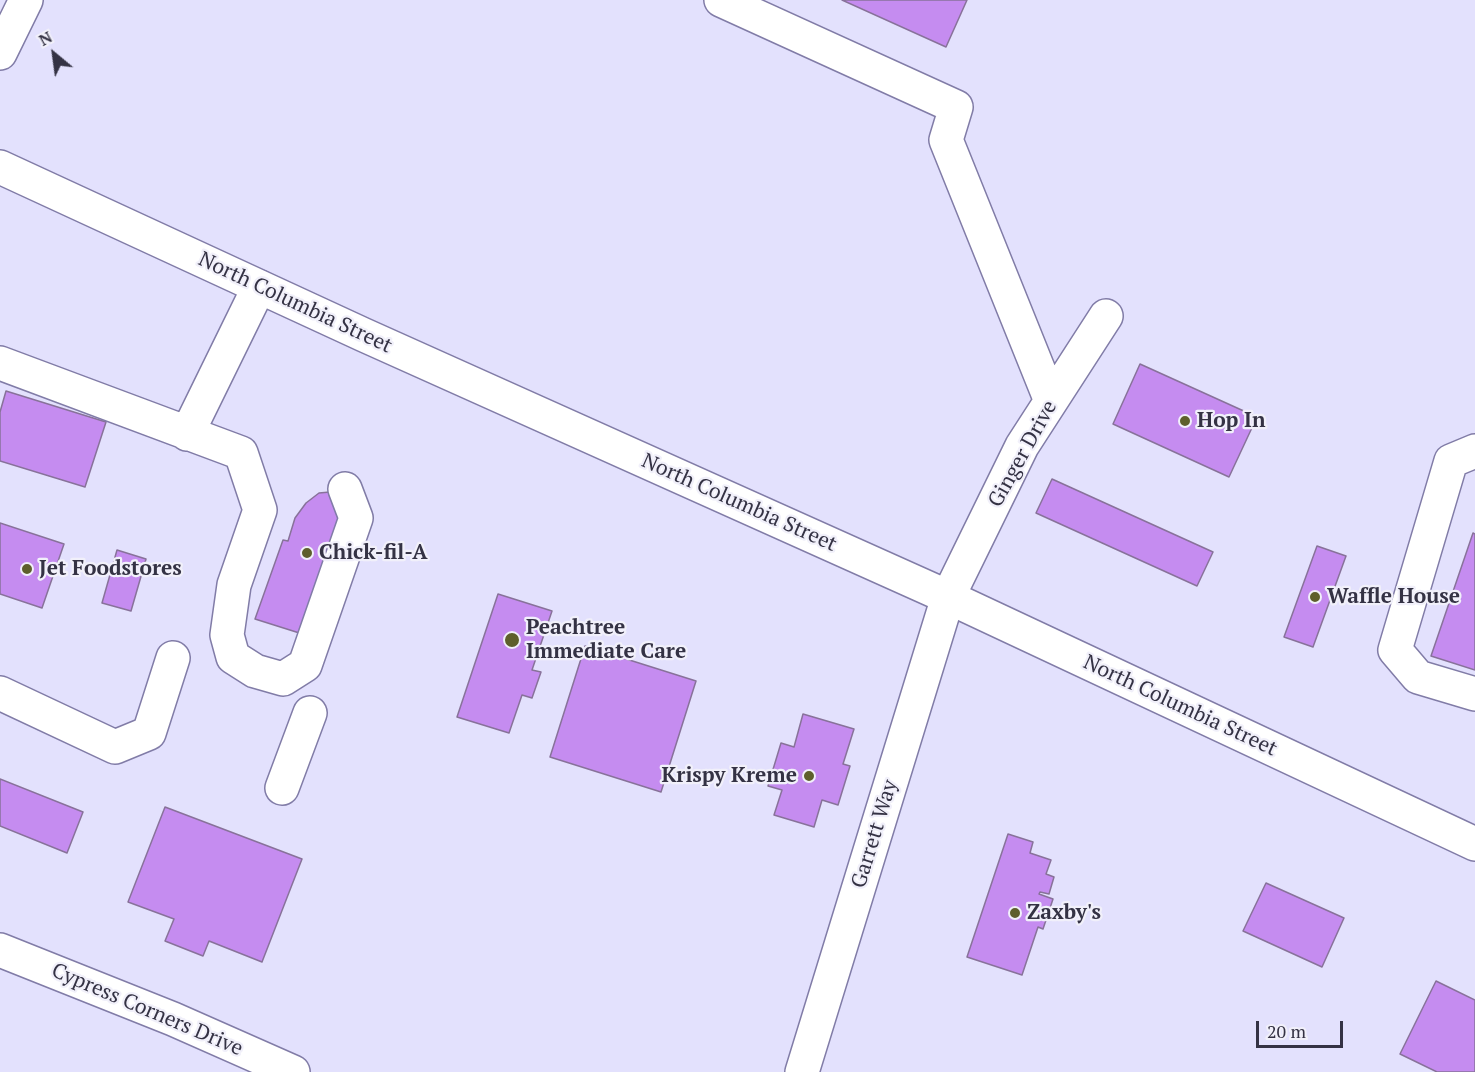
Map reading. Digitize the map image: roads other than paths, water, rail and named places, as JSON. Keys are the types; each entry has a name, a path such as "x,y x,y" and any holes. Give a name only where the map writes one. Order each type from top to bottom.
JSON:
{"main road":[{"path":"0,53 26,0"},
{"path":"721,0 956,106 946,140 1051,401"},
{"name":"North Columbia Street","path":"0,167 259,287 948,597 1475,844"},
{"path":"187,434 259,287"},
{"name":"Ginger Drive","path":"948,597 1022,446 1106,316"},
{"path":"0,363 241,453 260,510 234,585 227,634 233,657 255,671 283,679 306,665 356,518 345,489"},
{"path":"1475,451 1451,461 1395,650 1418,677 1475,694"},
{"name":"Garrett Way","path":"802,1072 948,597"},
{"path":"0,693 115,747 149,734 173,658"},
{"path":"282,788 310,713"},
{"name":"Cypress Corners Drive","path":"0,950 173,1019 293,1072"}],"place":[{"name":"Hop In","path":"1185,421"},
{"name":"Chick-fil-A","path":"307,553"},
{"name":"Jet Foodstores","path":"27,569"},
{"name":"Waffle House","path":"1315,597"},
{"name":"Peachtree Immediate Care","path":"512,640"},
{"name":"Krispy Kreme","path":"809,776"},
{"name":"Zaxby's","path":"1015,913"}]}
